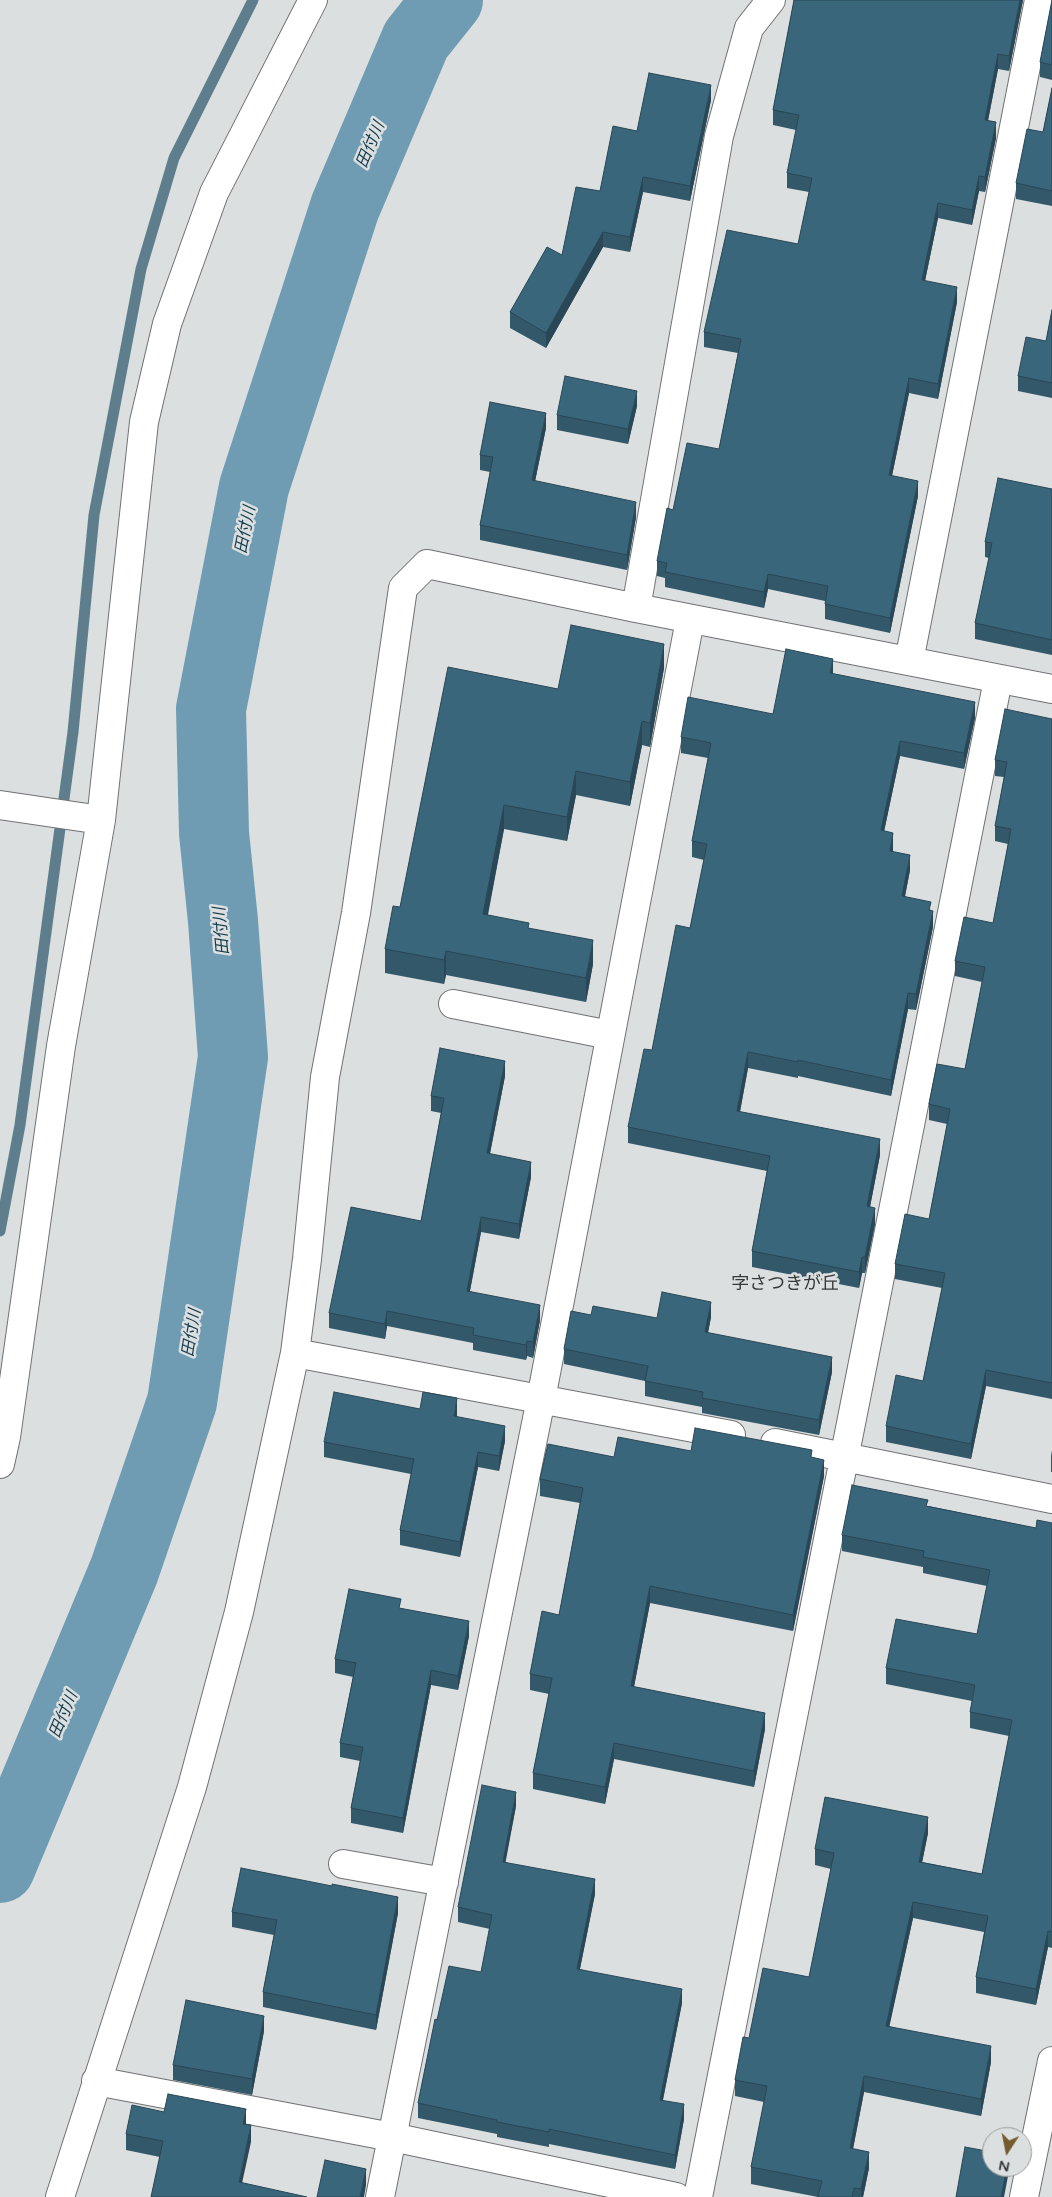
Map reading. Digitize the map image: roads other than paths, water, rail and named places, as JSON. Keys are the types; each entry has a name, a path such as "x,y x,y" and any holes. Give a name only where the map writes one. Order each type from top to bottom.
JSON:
{"street":[{"path":"0,1464 6,1437 61,1046 101,820 144,422 167,324 214,193 313,0"},
{"path":"636,608 719,136 749,28 771,0"},
{"path":"909,662 1039,0"},
{"path":"60,2197 192,1787 239,1612 295,1353 307,1259 325,1077 356,913 403,588 427,564 690,620 1052,690"},
{"path":"380,2197 541,1399 690,620"},
{"path":"698,2197 998,680"},
{"path":"0,804 101,820"},
{"path":"453,1004 610,1036"},
{"path":"295,1353 844,1456 1052,1499"},
{"path":"343,1864 444,1882"},
{"path":"1024,2197 1052,2061"},
{"path":"96,2081 392,2137 676,2197"}],"waterway":[{"path":"0,1231 20,1125 73,732 94,515 141,269 174,158 253,0"},
{"name":"田付川","path":"0,1868 124,1571 182,1402 233,1057 223,921 214,833 211,709 254,487 345,207 416,40 448,0"}],"district":[{"name":"字さつきが丘","path":"785,1284"}]}
